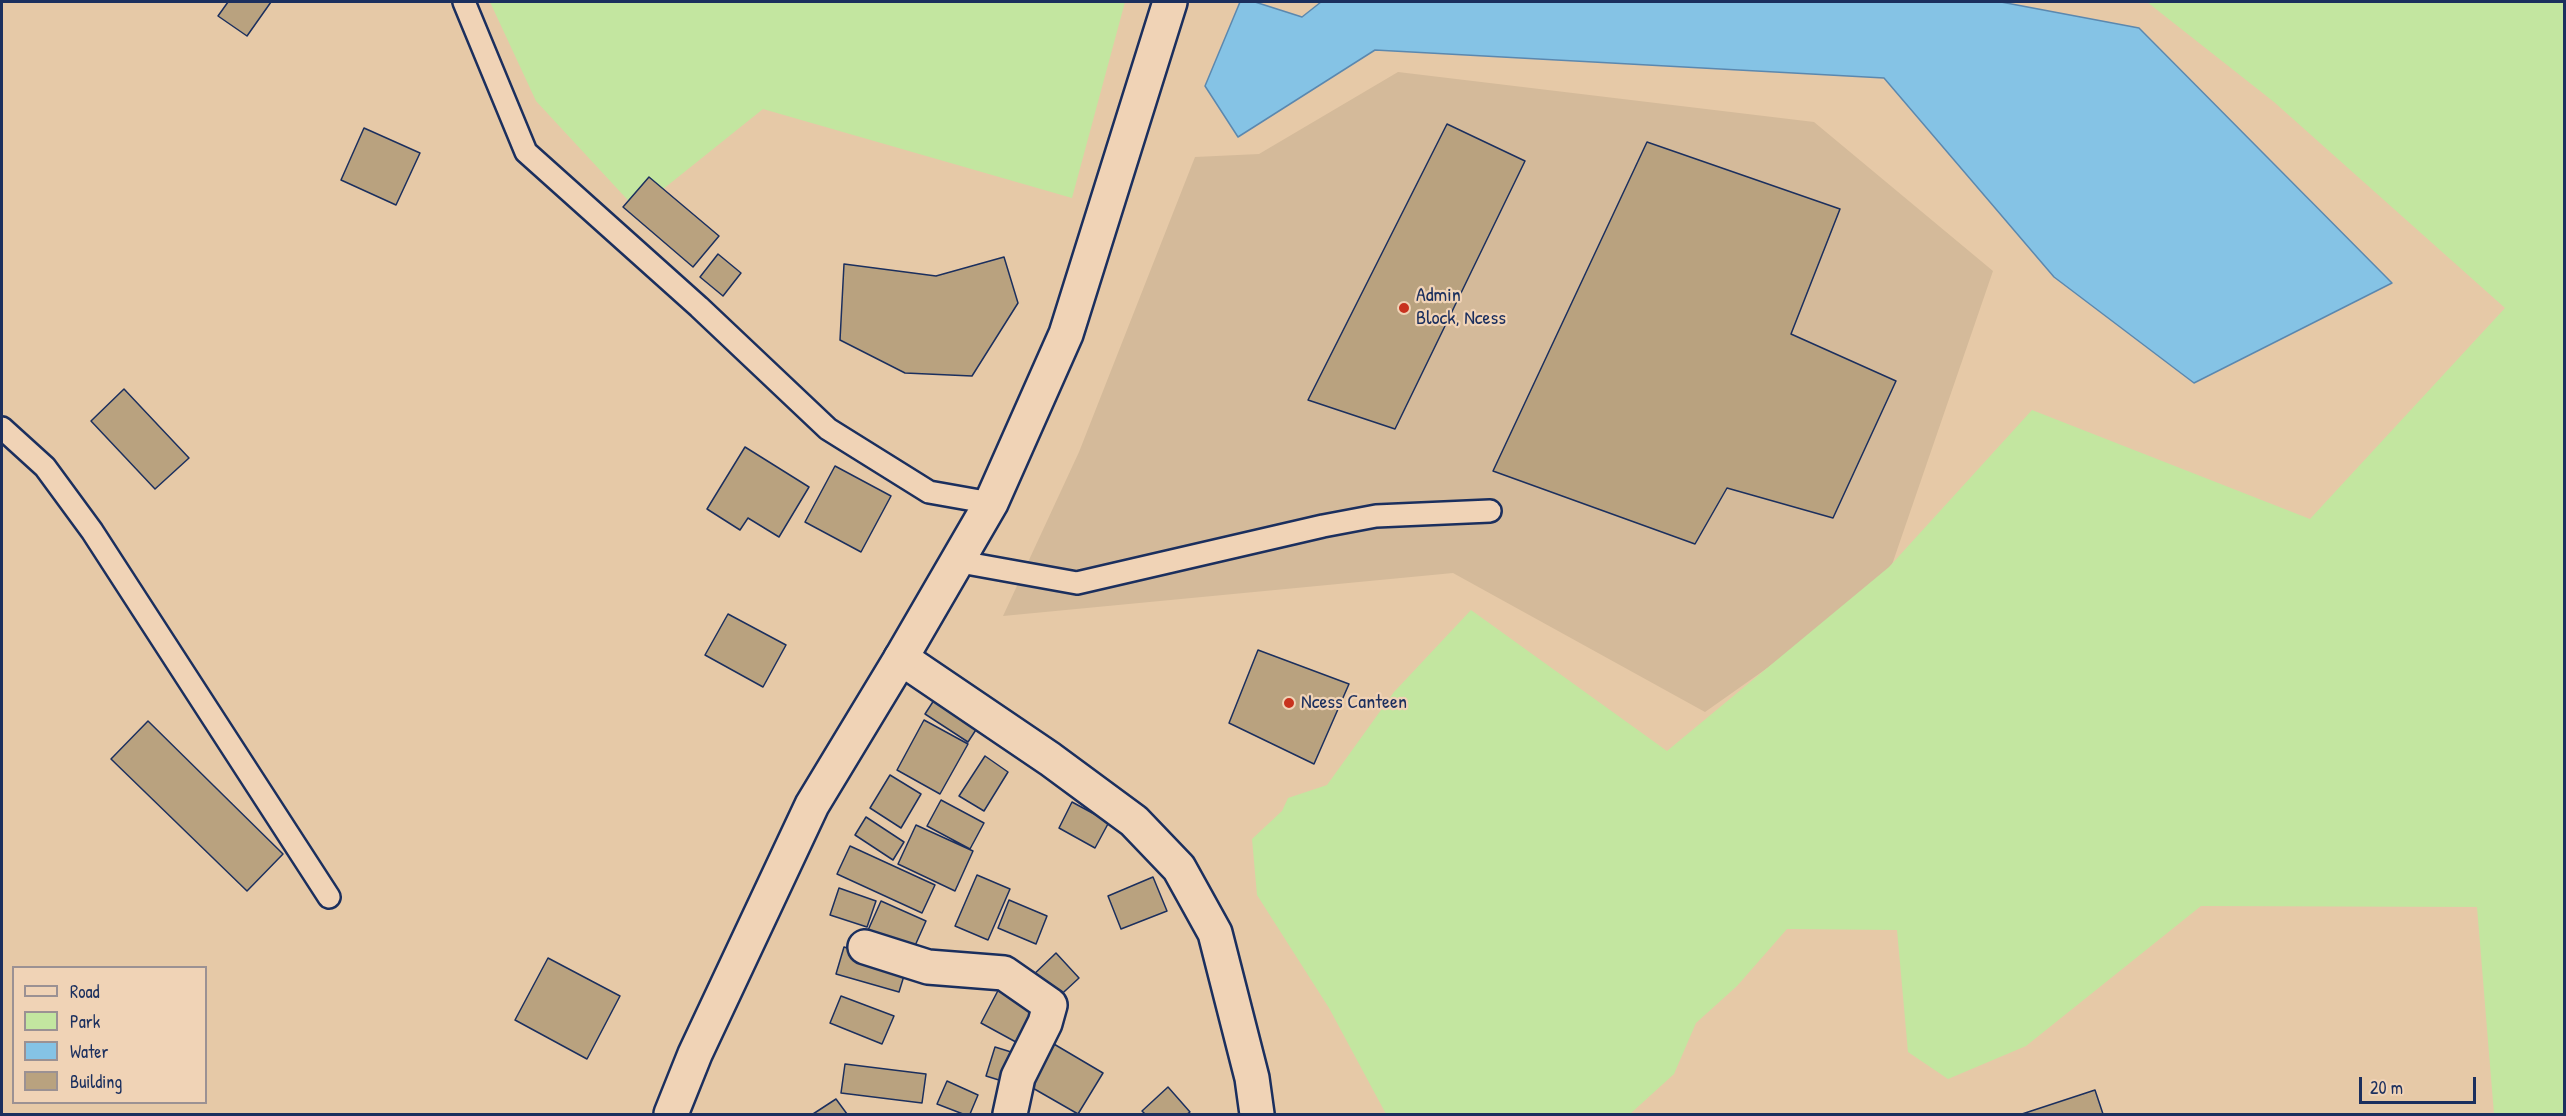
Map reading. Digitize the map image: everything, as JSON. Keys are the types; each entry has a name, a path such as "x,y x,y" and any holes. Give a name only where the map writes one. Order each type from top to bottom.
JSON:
{"main road":[{"path":"671,1114 695,1054 812,805 902,658 955,561 991,503 1066,334 1170,2"},
{"path":"902,658 1050,759 1134,821 1179,868 1215,933 1252,1078 1257,1114"},
{"path":"865,947 927,967 1004,973 1050,1005 1045,1023 1018,1077 1010,1114 1025,1111 1024,1114"}],"lane":[{"path":"464,2 526,152 699,307 828,429 929,492 991,503"},
{"path":"2,428 45,467 92,531 328,897"},
{"path":"955,561 1077,583 1323,525 1376,516 1490,511"}],"shaded area":[{"path":"1398,72 1814,122 1993,271 1885,585 1705,712 1453,573 1003,616 1079,452 1195,157 1259,154"}],"green space":[{"path":"490,2 1125,2 1072,198 763,109 637,210 536,101"},
{"path":"2147,2 2564,2 2564,1114 2494,1114 2477,907 2201,906 2026,1046 1948,1079 1908,1052 1897,930 1787,929 1737,986 1696,1023 1674,1074 1630,1114 1386,1114 1329,1008 1257,895 1252,839 1282,811 1288,798 1327,785 1394,692 1471,610 1667,751 1889,567 2032,410 2310,519 2505,308 2274,102"}],"water":[{"path":"1240,2 1255,2 1302,17 1321,2 2001,2 2139,28 2392,283 2194,383 2054,277 1884,78 1375,50 1238,137 1205,86"}],"building":[{"path":"228,2 271,2 247,36 218,16"},
{"name":"Admin Block, Ncess","path":"1447,124 1525,161 1395,429 1308,400"},
{"path":"364,128 420,153 396,205 341,180"},
{"path":"1647,142 1840,209 1791,334 1896,381 1833,518 1727,488 1695,544 1493,471"},
{"path":"649,177 719,236 693,267 623,207"},
{"path":"718,254 741,273 723,296 700,277"},
{"path":"1004,257 1018,303 972,376 905,373 840,340 844,264 936,276"},
{"path":"124,389 189,458 155,489 91,421"},
{"path":"745,447 809,487 779,537 748,518 740,530 707,509"},
{"path":"835,466 891,496 861,552 805,522"},
{"path":"728,614 786,645 763,687 705,655"},
{"name":"Ncess Canteen","path":"1258,650 1349,684 1314,764 1229,723"},
{"path":"938,694 981,722 968,742 925,714"},
{"path":"924,720 968,744 940,794 897,770"},
{"path":"148,721 283,854 247,891 111,759"},
{"path":"985,756 1008,772 984,811 959,796"},
{"path":"890,775 921,794 901,828 870,808"},
{"path":"941,800 984,823 970,849 927,826"},
{"path":"1072,802 1109,822 1095,848 1059,828"},
{"path":"866,817 904,842 893,860 855,835"},
{"path":"916,825 973,851 955,891 898,864"},
{"path":"850,846 935,885 922,913 837,874"},
{"path":"977,875 1010,889 988,940 955,926"},
{"path":"1153,877 1167,911 1121,929 1108,896"},
{"path":"839,888 876,901 867,927 830,915"},
{"path":"1009,900 1047,916 1036,944 998,928"},
{"path":"881,901 926,921 910,957 865,937"},
{"path":"844,947 907,966 899,992 836,974"},
{"path":"1056,953 1079,978 1052,1003 1029,979"},
{"path":"548,958 620,996 587,1059 515,1020"},
{"path":"1003,981 1048,1005 1025,1047 981,1023"},
{"path":"841,996 894,1016 882,1044 830,1023"},
{"path":"1042,1037 1103,1073 1078,1114 1017,1079"},
{"path":"995,1047 1024,1056 1015,1085 986,1076"},
{"path":"845,1064 926,1074 922,1103 841,1093"},
{"path":"947,1081 978,1095 970,1114 963,1114 937,1104"},
{"path":"1168,1087 1190,1112 1187,1114 1145,1114 1142,1111"},
{"path":"2095,1090 2103,1114 2022,1114"},
{"path":"836,1099 847,1114 813,1114"}],"place":[{"name":"Admin Block, Ncess","path":"1404,308"},
{"name":"Ncess Canteen","path":"1289,703"}]}
